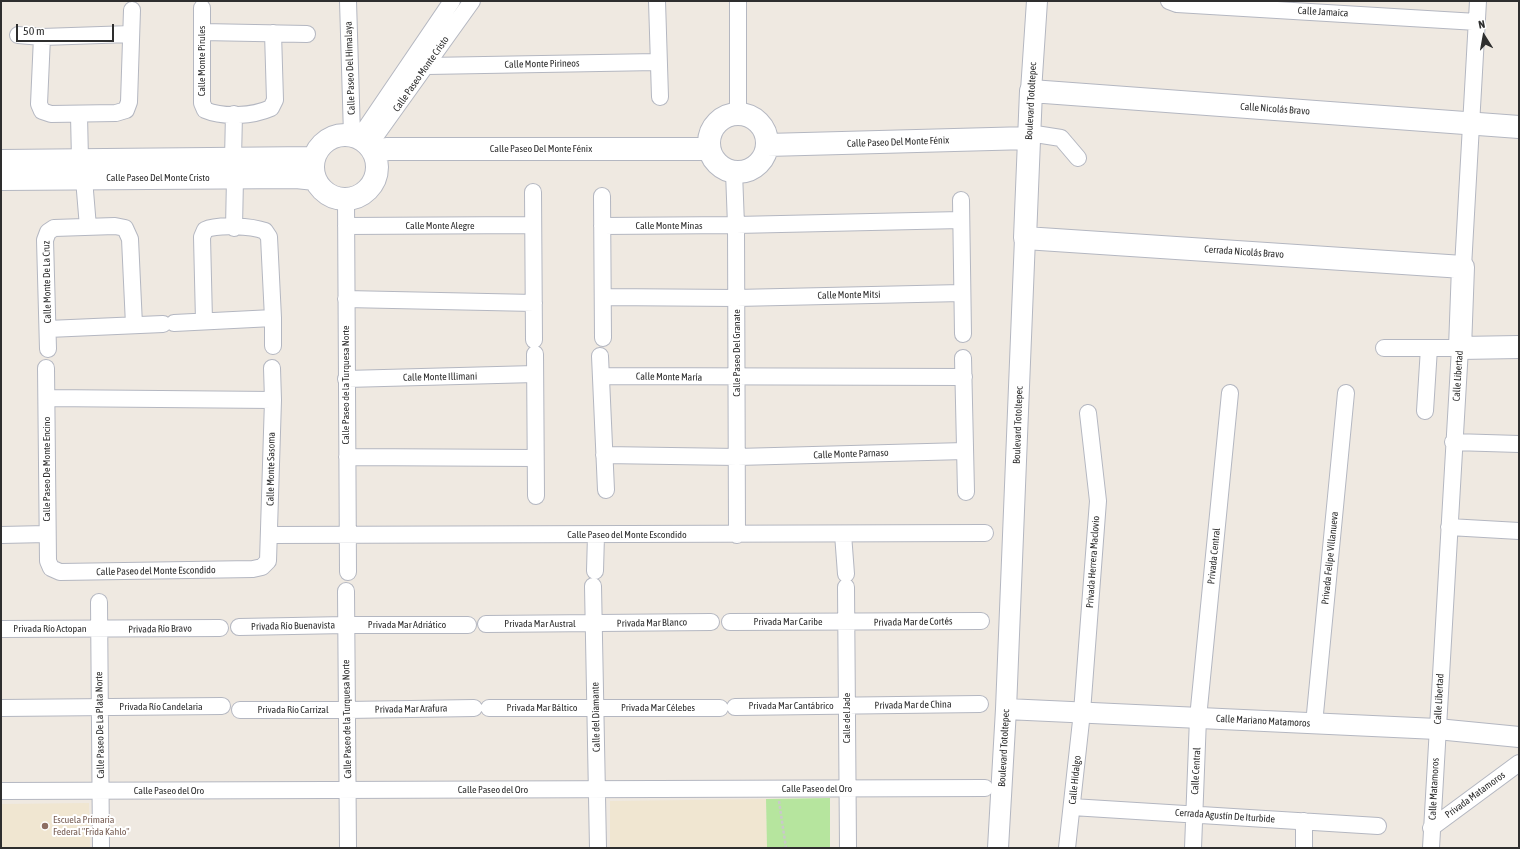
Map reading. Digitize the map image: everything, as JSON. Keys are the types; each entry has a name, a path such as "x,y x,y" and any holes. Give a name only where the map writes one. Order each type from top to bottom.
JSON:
{"main road":[{"name":"Calle Nicolás Bravo","path":"1031,91 1519,127"},
{"name":"Boulevard Totoltepec","path":"1026,238 1031,91"},
{"path":"738,114 747,115 756,120 763,127 767,136 767,145 765,155 760,163 752,169 743,172 734,172 725,170 712,157 708,140 715,124 729,115 738,114"},
{"path":"342,135 363,142 377,161 377,171 374,181 368,190 359,196 338,198 321,188 315,179 313,172 314,158 318,149 329,139 342,135"},
{"name":"Calle Paseo Del Monte Fénix","path":"767,145 1029,136"},
{"name":"Calle Paseo Del Monte Fénix","path":"363,142 388,149 709,149"},
{"name":"Calle Paseo Del Monte Cristo","path":"234,169 314,158"},
{"name":"Calle Paseo Del Monte Cristo","path":"1,161 82,169 234,169 315,179"},
{"name":"Calle Paseo Del Monte Cristo","path":"1,179 82,169"},
{"name":"Cerrada Nicolás Bravo","path":"1026,238 1463,267"},
{"name":"Calle Libertad","path":"1460,348 1463,267"},
{"path":"1460,348 1519,347"}],"street":[{"name":"Calle Paseo Del Himalaya","path":"348,1 363,142"},
{"name":"Calle Paseo Monte Cristo","path":"363,142 452,1"},
{"name":"Calle Paseo Monte Cristo","path":"363,142 427,66 472,1"},
{"path":"657,1 657,62 660,97"},
{"path":"738,1 738,114"},
{"name":"Boulevard Totoltepec","path":"1031,91 1037,1"},
{"name":"Calle Jamaica","path":"1169,1 1177,4 1477,22"},
{"name":"Calle Libertad","path":"1463,267 1478,1"},
{"name":"Calle Monte Pirules","path":"202,8 202,103 205,110 214,114 261,113 272,108 275,100 274,33"},
{"path":"42,37 39,104 42,111 51,114 80,115 116,113 126,110 129,102 132,10"},
{"path":"202,32 306,34"},
{"path":"18,35 42,37 131,34"},
{"name":"Calle Monte Pirineos","path":"427,66 657,62"},
{"path":"234,114 234,228"},
{"path":"80,115 82,169 88,227 115,226 125,228 130,238 134,325"},
{"path":"1029,136 1061,138 1078,158"},
{"name":"Calle Paseo Del Granate","path":"734,172 736,225 737,534"},
{"path":"533,192 536,496"},
{"path":"602,196 603,338"},
{"name":"Calle Paseo de la Turquesa Norte","path":"346,198 348,572"},
{"path":"961,200 963,334"},
{"path":"736,225 961,220"},
{"name":"Calle Monte Alegre","path":"346,226 533,225"},
{"name":"Calle Monte Minas","path":"602,226 736,225"},
{"name":"Calle Monte De La Cruz","path":"48,349 45,240 48,232 54,228 88,227"},
{"path":"204,322 202,236 205,230 210,228 257,228 265,231 269,237 273,346"},
{"name":"Boulevard Totoltepec","path":"998,848 1006,709 1026,238"},
{"name":"Calle Monte Mitsi","path":"736,298 962,293"},
{"path":"603,297 736,298"},
{"path":"346,299 534,303"},
{"path":"48,329 273,318"},
{"path":"1384,348 1460,348"},
{"path":"1425,411 1429,348"},
{"name":"Calle Libertad","path":"1437,730 1453,442 1460,348"},
{"path":"600,356 606,490"},
{"path":"963,358 966,492"},
{"name":"Calle Paseo De Monte Encino","path":"46,368 47,534 48,561 51,568"},
{"name":"Calle Monte Sasoma","path":"262,567 268,560 270,535 273,400 272,368"},
{"name":"Calle Monte Illimani","path":"346,379 535,374"},
{"name":"Calle Monte María","path":"601,376 736,378"},
{"path":"736,378 964,377"},
{"name":"Privada Central","path":"1198,718 1230,393"},
{"name":"Privada Felipe Villanueva","path":"1314,724 1346,393"},
{"path":"47,398 273,400"},
{"name":"Privada Herrera Maclovio","path":"1082,712 1098,500 1088,413"},
{"path":"1453,442 1519,444"},
{"name":"Calle Monte Parnaso","path":"737,457 965,451"},
{"path":"604,454 737,457"},
{"path":"347,457 535,458"},
{"path":"1449,528 1519,531"},
{"name":"Calle Paseo del Monte Escondido","path":"270,535 985,533"},
{"path":"1,535 47,534"},
{"name":"Calle del Jade","path":"843,534 846,581 848,848"},
{"name":"Calle del Diamante","path":"596,535 594,623 598,848"},
{"name":"Calle Paseo del Monte Escondido","path":"51,568 60,572 252,570 262,567"},
{"name":"Calle Paseo de la Turquesa Norte","path":"346,591 348,848"},
{"name":"Calle Paseo De La Plata Norte","path":"99,602 101,848"},
{"name":"Privada Mar de Cortés","path":"846,623 981,621"},
{"name":"Privada Mar Blanco","path":"594,623 710,622"},
{"name":"Privada Mar Caribe","path":"730,622 846,623"},
{"name":"Privada Mar Austral","path":"486,624 594,623"},
{"name":"Privada Mar Adriático","path":"346,625 468,625"},
{"name":"Privada Río Buenavista","path":"239,627 346,625"},
{"name":"Privada Río Bravo","path":"100,629 220,628"},
{"name":"Privada Río Actopan","path":"1,629 100,629"},
{"name":"Privada Mar de China","path":"847,706 980,704"},
{"name":"Privada Río Candelaria","path":"1,708 222,706"},
{"name":"Privada Mar Cantábrico","path":"728,707 847,706"},
{"name":"Privada Mar Célebes","path":"596,707 728,707"},
{"name":"Privada Mar Báltico","path":"481,708 596,707"},
{"name":"Privada Mar Arafura","path":"347,710 481,708"},
{"name":"Calle Mariano Matamoros","path":"1006,709 1437,730 1519,737"},
{"name":"Privada Río Carrizal","path":"240,710 347,710"},
{"name":"Calle Hidalgo","path":"1067,848 1082,712"},
{"name":"Calle Central","path":"1193,848 1198,718"},
{"name":"Calle Matamoros","path":"1431,848 1437,730"},
{"name":"Privada Matamoros","path":"1432,828 1519,763"},
{"name":"Calle Paseo del Oro","path":"1,792 985,788"},
{"name":"Cerrada Agustín De Iturbide","path":"1072,807 1194,813 1378,826"},
{"path":"1304,821 1304,848"}],"path":[{"path":"778,789 779,814 786,848"}],"shaded area":[{"path":"766,799 767,848 610,848 610,801"},
{"name":"Escuela Primaria Federal \"Frida Kahlo\"","path":"89,803 90,848 1,848 1,804"}],"green space":[{"path":"830,798 830,848 767,848 766,799"}],"place":[{"name":"Escuela Primaria Federal \"Frida Kahlo\"","path":"45,826"}]}
